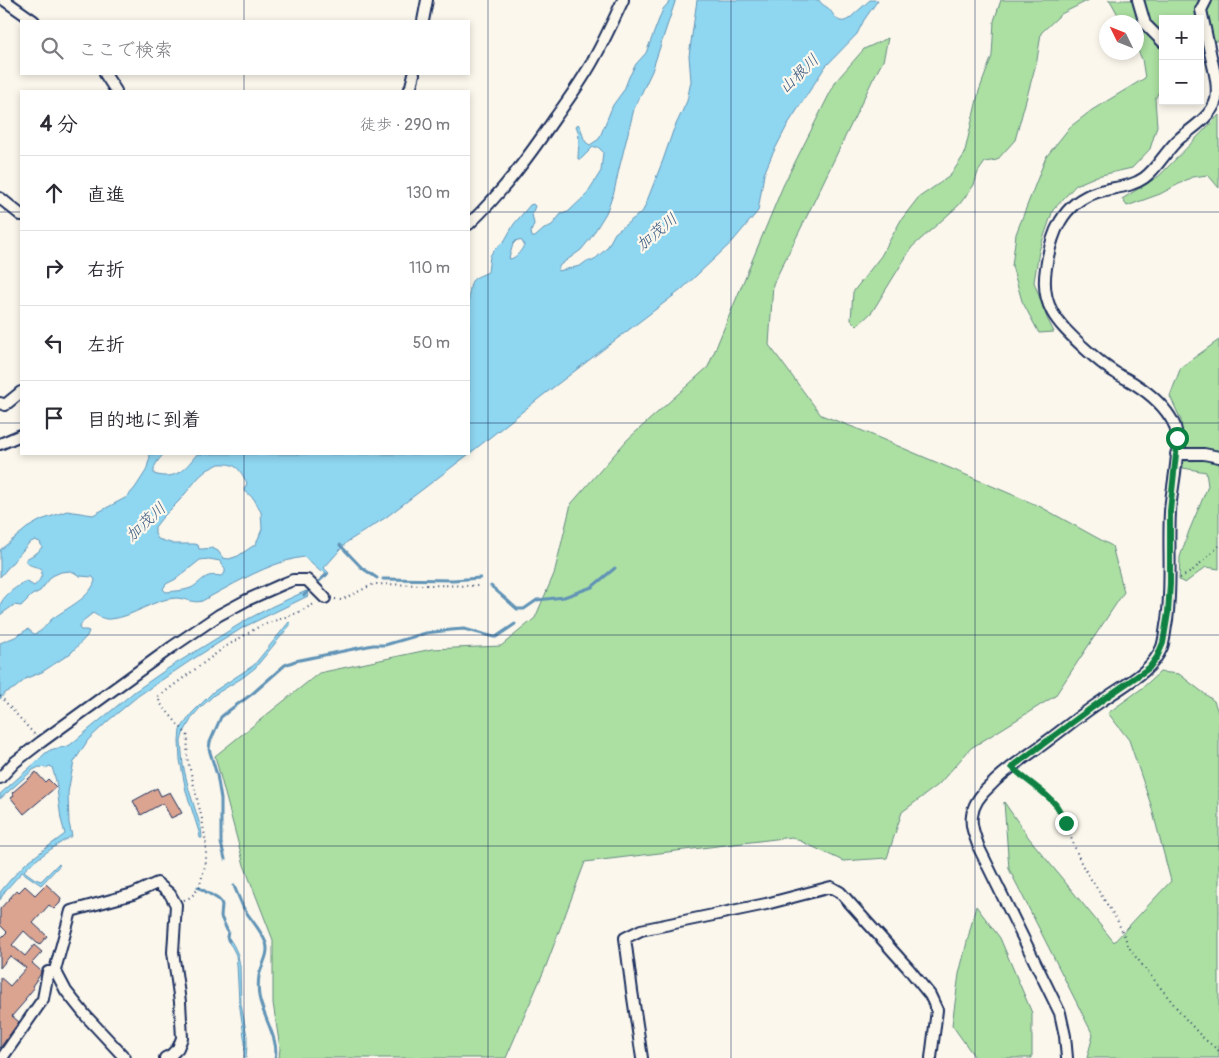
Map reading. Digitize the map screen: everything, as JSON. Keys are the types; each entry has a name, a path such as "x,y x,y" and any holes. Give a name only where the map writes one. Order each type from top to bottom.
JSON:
{"street":[{"path":"4,0 33,20"},
{"path":"423,20 427,0"},
{"path":"470,223 487,207 511,178 581,81 604,41 624,0"},
{"path":"1138,0 1145,24 1159,38"},
{"path":"1067,1058 1060,1013 979,848 973,830 972,817 978,800 990,785 1101,701 1149,668 1157,657 1163,643 1170,584 1170,511 1177,438 1174,424 1167,412 1152,397 1136,384 1098,361 1067,332 1054,317 1046,299 1044,284 1046,268 1057,227 1063,216 1083,198 1097,192 1142,180 1153,170 1177,141 1211,111 1216,101 1218,86 1205,50 1201,10 1206,0"},
{"path":"106,75 115,90"},
{"path":"409,90 414,75"},
{"path":"0,198 20,214"},
{"path":"0,403 6,405 20,393"},
{"path":"0,444 20,435"},
{"path":"1176,454 1204,454 1219,457"},
{"path":"2,774 41,742 219,615 247,600 293,580 307,580 325,598"},
{"path":"126,1058 86,1016 66,991 55,970 71,911 133,894 157,883 170,894 176,905 173,952 180,1002 182,1038 178,1048 165,1058"},
{"path":"642,1058 625,938 641,930 766,904 831,887 840,892 930,995 936,1010 931,1058"},
{"path":"2,1058 43,999 48,972 55,970"}],"path":[{"path":"1170,584 1191,572 1219,546"},
{"path":"176,905 190,897 199,888 206,862 206,844 187,757 188,736 160,703 158,697 225,647 260,626 298,613 325,598 341,600 374,584 481,586"},
{"path":"0,696 39,739"},
{"path":"1012,767 1057,807 1066,823 1082,865 1117,920 1131,951 1202,1037 1219,1051"}],"green space":[{"path":"1001,0 1089,0 1061,14 1041,33 1037,60 1015,140 997,160 985,162 978,172 974,185 959,205 912,247 872,312 857,326 851,320 853,292 881,256 901,220 918,198 950,176 964,155 979,91 992,56 994,21"},
{"path":"1108,0 1219,0 1219,41 1204,42 1204,15 1159,15 1159,92 1155,99 1157,126 1150,149 1132,168 1097,176 1076,185 1053,210 1039,251 1034,282 1054,332 1039,333 1022,301 1012,266 1016,234 1046,157 1070,127 1092,110 1145,78 1142,60 1144,60 1144,15 1118,15"},
{"path":"888,38 883,61 773,284 769,345 821,415 1039,506 1112,546 1124,592 1055,696 971,748 938,785 902,812 887,858 843,861 792,837 585,862 546,966 506,1058 279,1058 280,1048 273,1003 273,940 244,865 215,756 319,673 432,649 501,646 535,618 554,574 571,504 627,440 708,367 783,186 836,81 864,49"},
{"path":"1219,115 1219,188 1208,175 1192,177 1160,194 1127,206 1122,199 1159,176"},
{"path":"1219,340 1219,453 1183,448 1181,442 1181,420 1170,396 1181,367"},
{"path":"1210,460 1219,463 1219,569 1206,567 1185,583 1179,580 1180,557 1208,486 1206,472 1183,468 1183,461"},
{"path":"1160,672 1179,674 1214,701 1219,715 1219,1058 1087,1058 1093,1035 1009,869 1004,802 1029,838 1114,942 1171,881 1151,805 1129,740 1108,713 1141,689"},
{"path":"976,906 1000,938 1032,1013 1032,1058 974,1058 952,1025 959,974"}],"water":[{"path":"671,0 675,0 652,71 634,109 614,192 606,213 581,250 560,265 558,271 580,266 587,261 593,261 607,248 615,233 643,211 673,131 687,101 691,81 689,56 697,0 819,0 837,19 842,21 850,18 870,0 878,0 857,34 825,67 788,124 764,174 758,211 733,241 681,290 470,453 471,282 488,272 490,256 493,251 505,240 514,224 530,205 533,204 535,206 532,214 534,224 531,232 532,237 535,237 552,225 561,214 568,212 586,195 601,171 603,152 598,147 593,147 581,159 578,159 579,138 576,126 578,124 585,141 590,145 599,139 613,105 624,90 636,64 646,53 663,9","holes":["517,240 522,241 524,245 517,255 509,258 513,244"]},
{"name":"加茂川","path":"149,455 163,455 156,463 154,474 168,476 184,469 196,455 468,455 385,518 347,542 324,568 329,573 326,577 326,573 322,570 321,572 304,557 284,561 264,569 202,601 196,602 176,598 167,599 119,618 111,619 93,613 84,620 79,628 89,631 87,636 71,653 42,672 27,678 15,688 5,693 0,699 0,643 28,629 34,634 40,632 52,619 84,597 93,586 95,580 93,577 80,576 71,571 61,572 52,576 40,591 32,595 21,606 14,605 0,615 1,603 9,593 26,581 34,586 39,581 42,569 28,564 26,559 38,552 42,547 40,542 35,540 29,543 0,577 0,550 27,528 41,520 67,511 93,515 127,497 146,471","holes":["219,464 229,464 239,470 247,483 244,490 254,499 261,512 262,529 256,544 238,556 229,559 223,558 218,551 212,548 199,549 198,545 194,544 174,544 158,539 155,534 155,527 199,477 207,470","200,560 220,561 225,569 225,573 221,576 215,575 204,578 188,589 166,592 163,589 166,584 176,579"]},
{"path":"306,591 308,596 244,627 138,696 88,740 74,762 68,793 69,823 72,836 46,852 24,871 41,881 58,864 60,865 41,885 22,872 5,891 0,900 1,891 26,863 65,834 52,767 39,767 33,770 0,799 0,794 49,750 70,745 134,692 167,669 248,619"},
{"path":"289,622 291,624 255,668 214,695 193,716 183,734 181,741 183,765 201,828 202,838 200,838 186,791 180,760 180,730 192,713 213,692 254,665"},
{"path":"229,938 238,955 240,966 241,1004 247,1036 246,1058 244,1058 245,1043 239,1001 236,955 227,940"}],"building":[{"path":"36,772 45,782 48,779 56,787 24,814 11,798 14,796 12,793"},
{"path":"157,788 161,796 170,792 182,813 171,818 163,803 141,815 133,801"},
{"path":"46,884 61,898 60,903 54,909 49,905 33,923 47,936 39,945 24,931 12,945 25,956 34,945 42,952 32,963 41,971 40,975 32,986 34,988 26,1000 12,1016 19,1022 0,1048 0,977 10,986 26,968 10,956 0,968 0,939 7,932 0,925 0,909 17,890 19,892 25,886 35,895"}],"waterway":[{"path":"340,545 362,568 377,578"},
{"path":"491,586 517,609 524,609 537,600 564,597 592,587 615,568"},
{"path":"304,595 327,574"},
{"path":"383,579 453,580 480,578"},
{"path":"225,859 221,843 221,799 217,775 209,749 210,742 221,717 252,694 285,665 295,661 373,645 385,645 426,633 464,629 496,637 515,624"},
{"path":"234,886 243,907 261,934 267,947 265,960 259,976 258,991 273,1036 276,1051 275,1058"},
{"path":"198,887 221,902 221,917 228,932 227,937 229,941"}],"route":[{"path":"1066,823 1057,807 1012,767 1149,668 1157,657 1163,643 1168,613 1170,511 1177,438"}],"water label":[{"name":"山根川","path":"799,74"}]}
